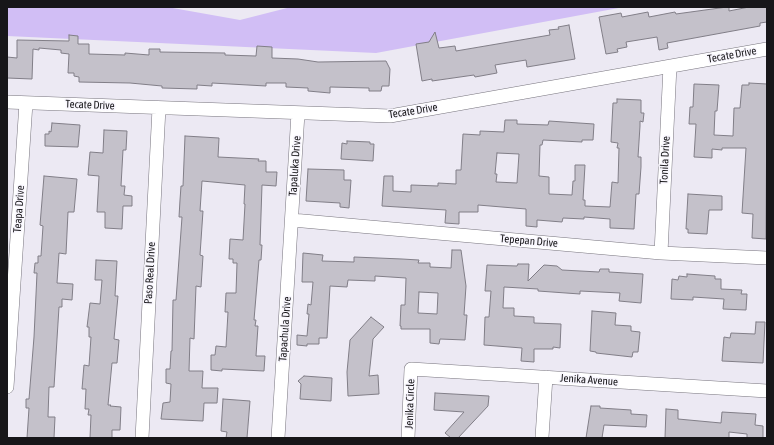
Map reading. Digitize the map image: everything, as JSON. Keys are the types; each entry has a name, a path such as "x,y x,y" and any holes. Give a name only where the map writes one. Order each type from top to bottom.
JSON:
{"street":[{"name":"Tecate Drive","path":"7,102 390,116 767,49"},
{"name":"Tonila Drive","path":"660,253 670,66"},
{"name":"Teapa Drive","path":"7,387 26,103"},
{"name":"Paso Real Drive","path":"142,438 159,108"},
{"name":"Tapaluka Drive","path":"292,220 298,113"},
{"name":"Tepepan Drive","path":"292,220 660,253 767,258"},
{"name":"Tapachula Drive","path":"278,438 292,220"},
{"name":"Jenika Avenue","path":"411,369 767,391"},
{"name":"Jenika Circle","path":"408,438 411,369"},
{"path":"542,437 546,377"}],"shaded area":[{"path":"7,7 167,7 240,20 291,7 624,7 376,53 7,36"}],"building":[{"path":"729,7 729,11 749,7 767,7 767,22 760,23 760,26 667,43 668,48 659,50 657,37 626,42 627,47 617,49 618,52 606,54 599,17 621,13 622,17 648,12 649,17 675,12 676,14"},
{"path":"569,25 575,59 527,67 526,60 495,65 497,73 475,77 474,75 422,81 416,44 429,42 435,32 439,48 455,46 456,51 550,35 549,30 559,29 558,27"},
{"path":"69,35 78,36 78,44 89,44 89,54 125,55 125,53 149,55 149,49 160,49 160,52 225,53 225,55 256,56 257,46 272,47 272,58 298,59 318,62 386,61 390,69 389,86 382,86 381,91 369,91 369,88 330,87 330,93 308,91 308,88 286,87 286,83 266,83 266,86 212,83 212,86 197,85 197,89 162,88 162,86 130,83 79,82 79,77 74,76 74,73 68,73 69,54 61,53 61,50 39,48 39,50 33,49 32,79 7,78 7,57 17,58 17,40 69,41"},
{"path":"749,83 767,84 766,239 752,238 753,214 742,213 746,148 722,148 722,150 712,149 712,158 694,157 696,124 689,124 690,107 693,107 694,84 719,85 717,111 715,111 714,135 733,136 734,108 740,108 742,85 749,85"},
{"path":"617,99 641,100 641,113 644,113 643,122 640,121 638,157 641,157 641,167 639,194 636,194 634,229 610,228 610,219 584,217 584,219 563,218 562,222 537,220 537,227 526,226 526,209 478,205 478,212 459,212 459,224 445,223 446,210 382,206 384,176 393,176 393,191 411,192 411,185 438,186 438,183 456,184 456,170 461,170 463,134 480,135 480,131 504,132 505,120 517,120 517,124 548,125 549,121 594,124 593,140 582,140 582,142 543,140 542,145 540,145 539,176 549,177 549,194 572,195 573,181 575,181 575,165 585,165 583,200 585,200 585,206 610,207 612,182 618,183 619,148 617,148 618,143 611,142 613,103 617,103","holes":["497,153 519,154 517,183 496,182 497,174 495,174"]},
{"path":"52,123 80,125 78,147 45,146 45,134 49,134 49,131 51,132"},
{"path":"104,130 127,131 126,150 123,150 121,186 125,186 124,195 132,196 132,206 123,206 122,229 105,228 105,212 97,212 99,176 88,175 90,152 103,153"},
{"path":"185,136 219,138 218,157 259,159 258,161 266,161 266,172 277,172 276,186 262,185 260,245 262,245 261,260 259,260 254,320 256,320 255,326 258,326 256,356 265,356 264,371 222,369 222,371 211,370 211,355 215,355 216,346 226,347 228,312 225,312 226,293 236,293 237,263 233,263 233,259 229,259 230,239 243,240 245,185 202,181 200,211 203,211 200,255 203,256 201,287 196,286 194,339 190,338 189,371 203,371 202,388 218,388 217,403 204,403 203,421 161,419 163,403 170,402 171,384 166,383 166,369 170,369 172,351 173,300 176,300 182,217 179,217 181,186 183,186"},
{"path":"347,141 370,142 370,144 374,144 373,161 341,159 342,143 347,144"},
{"path":"308,169 344,170 344,180 351,180 349,208 340,207 340,203 306,201"},
{"path":"44,176 77,179 74,212 68,212 66,254 59,253 57,283 73,284 72,300 62,299 62,307 59,307 54,387 49,387 48,417 55,417 54,438 27,438 29,408 26,408 26,399 29,399 37,273 34,273 35,263 38,263 38,256 41,256 43,226 40,225"},
{"path":"688,194 722,196 722,210 709,210 707,234 688,233 688,229 686,229"},
{"path":"452,250 461,250 466,286 464,315 467,315 465,340 440,339 439,344 430,343 430,329 401,329 401,305 405,305 406,278 375,276 375,281 348,280 347,287 330,286 327,338 319,338 319,344 307,344 307,346 297,345 297,335 307,336 309,314 307,314 308,304 311,305 313,282 302,282 303,253 323,255 322,261 354,262 354,257 402,259 419,260 418,263 430,263 430,267 451,268","holes":["419,292 438,293 437,314 418,313"]},
{"path":"96,260 117,261 115,296 118,296 114,339 119,340 117,363 112,363 108,405 121,407 120,430 112,430 112,438 90,438 91,415 88,415 89,409 85,409 86,389 82,389 84,365 89,366 91,337 89,337 89,327 87,327 90,303 100,304 102,280 95,280"},
{"path":"518,264 529,264 528,281 544,265 557,266 562,270 599,272 600,269 609,269 609,272 643,274 641,303 619,301 620,293 580,291 580,294 504,287 503,308 514,308 514,316 534,317 534,323 561,324 560,348 553,347 553,349 534,349 534,362 521,361 522,348 484,345 485,317 489,317 491,291 485,291 487,265 517,266"},
{"path":"687,274 715,276 715,279 721,279 721,289 742,290 741,294 747,294 746,310 723,309 724,299 693,297 693,300 671,299 672,279 678,280 679,276 687,277"},
{"path":"592,311 616,313 615,325 631,326 631,331 640,332 638,352 633,352 632,357 590,351"},
{"path":"371,317 384,327 373,339 369,376 378,375 379,394 348,396 347,372 350,340"},
{"path":"756,322 765,322 763,363 722,361 724,337 730,338 731,333 755,334"},
{"path":"304,376 332,378 331,401 300,399 301,384 298,381"},
{"path":"435,393 489,396 488,406 458,438 451,438 445,433 464,412 434,410"},
{"path":"223,399 250,401 247,438 226,438 227,432 221,431"},
{"path":"591,406 631,410 631,414 647,415 646,427 604,425 602,438 586,438"},
{"path":"666,409 678,410 678,419 721,423 722,412 756,414 755,425 763,426 763,438 747,438 747,434 729,432 729,438 665,438"}]}
